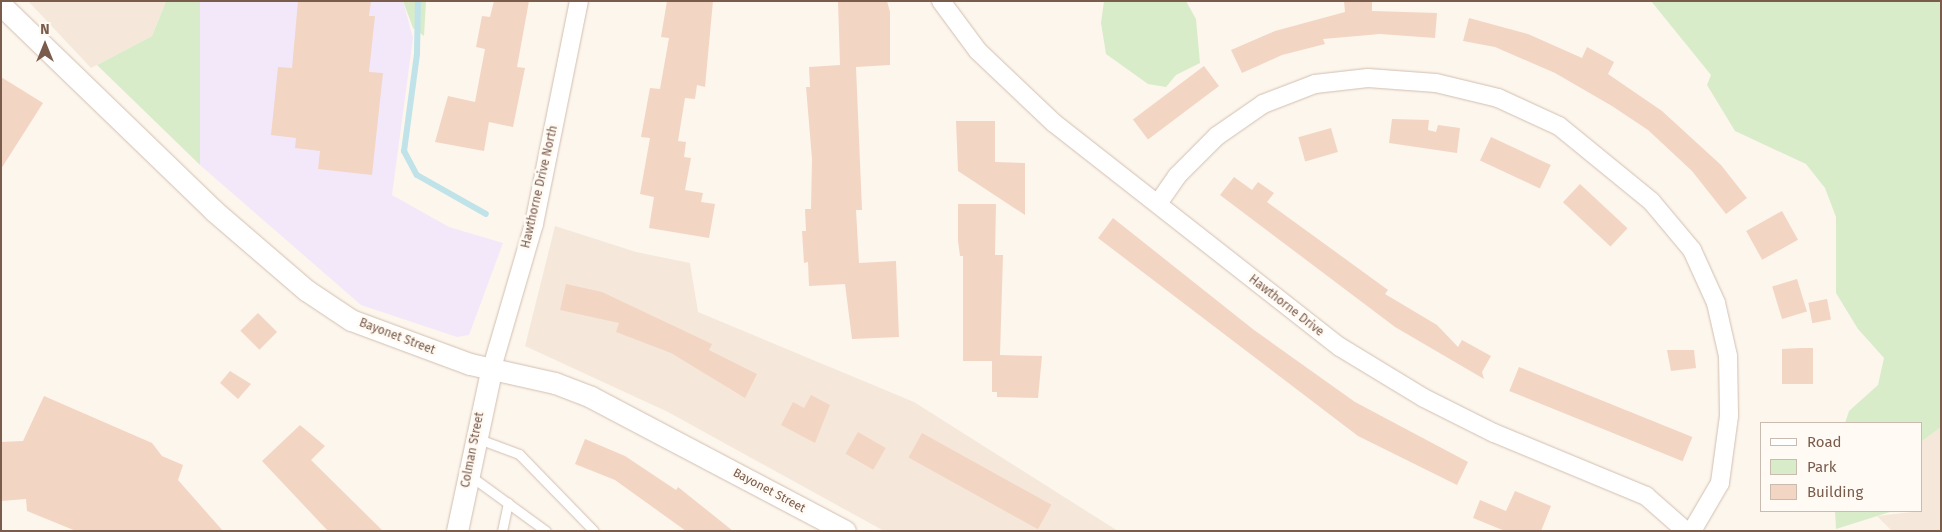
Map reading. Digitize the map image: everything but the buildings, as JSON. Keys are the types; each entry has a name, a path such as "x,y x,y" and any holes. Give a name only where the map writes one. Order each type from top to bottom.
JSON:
{"street":[{"name":"Hawthorne Drive North","path":"491,371 532,230 579,1"},
{"name":"Hawthorne Drive","path":"941,1 978,51 1040,110 1159,202 1340,347 1424,398 1494,433 1646,496 1686,531"},
{"name":"Bayonet Street","path":"1,5 111,115 306,290 384,335 491,371 555,383 591,397 845,531"},
{"path":"1159,202 1177,176 1217,136 1264,104 1315,84 1368,78 1436,83 1498,98 1559,126 1652,201 1692,250 1716,303 1728,356 1729,416 1720,483 1692,531"},
{"name":"Colman Street","path":"457,531 491,371"}],"lane":[{"path":"476,437 519,454 594,531"},
{"path":"468,474 508,503 536,527 546,531"},
{"path":"502,531 508,503"}],"shaded area":[{"path":"28,1 166,1 152,36 91,68"},
{"path":"200,1 403,1 413,38 392,195 449,227 503,243 469,335 457,337 361,305 200,165"},
{"path":"555,226 636,252 690,263 698,312 914,402 1118,531 884,531 668,412 525,346"},
{"path":"1941,427 1941,531 1892,531 1877,516 1922,512 1922,441"}],"green space":[{"path":"166,1 200,1 200,165 97,65 152,36"},
{"path":"403,1 426,1 424,36 413,28"},
{"path":"1104,1 1186,1 1196,19 1200,63 1176,75 1166,87 1148,84 1106,54 1101,23"},
{"path":"1651,1 1941,1 1941,427 1922,441 1922,422 1845,422 1849,411 1878,385 1884,358 1858,329 1836,293 1836,217 1825,188 1806,164 1735,131 1707,85 1711,75"},
{"path":"1835,512 1890,512 1836,529"}],"waterway":[{"path":"418,1 417,54 404,151 417,175 486,214"}]}
